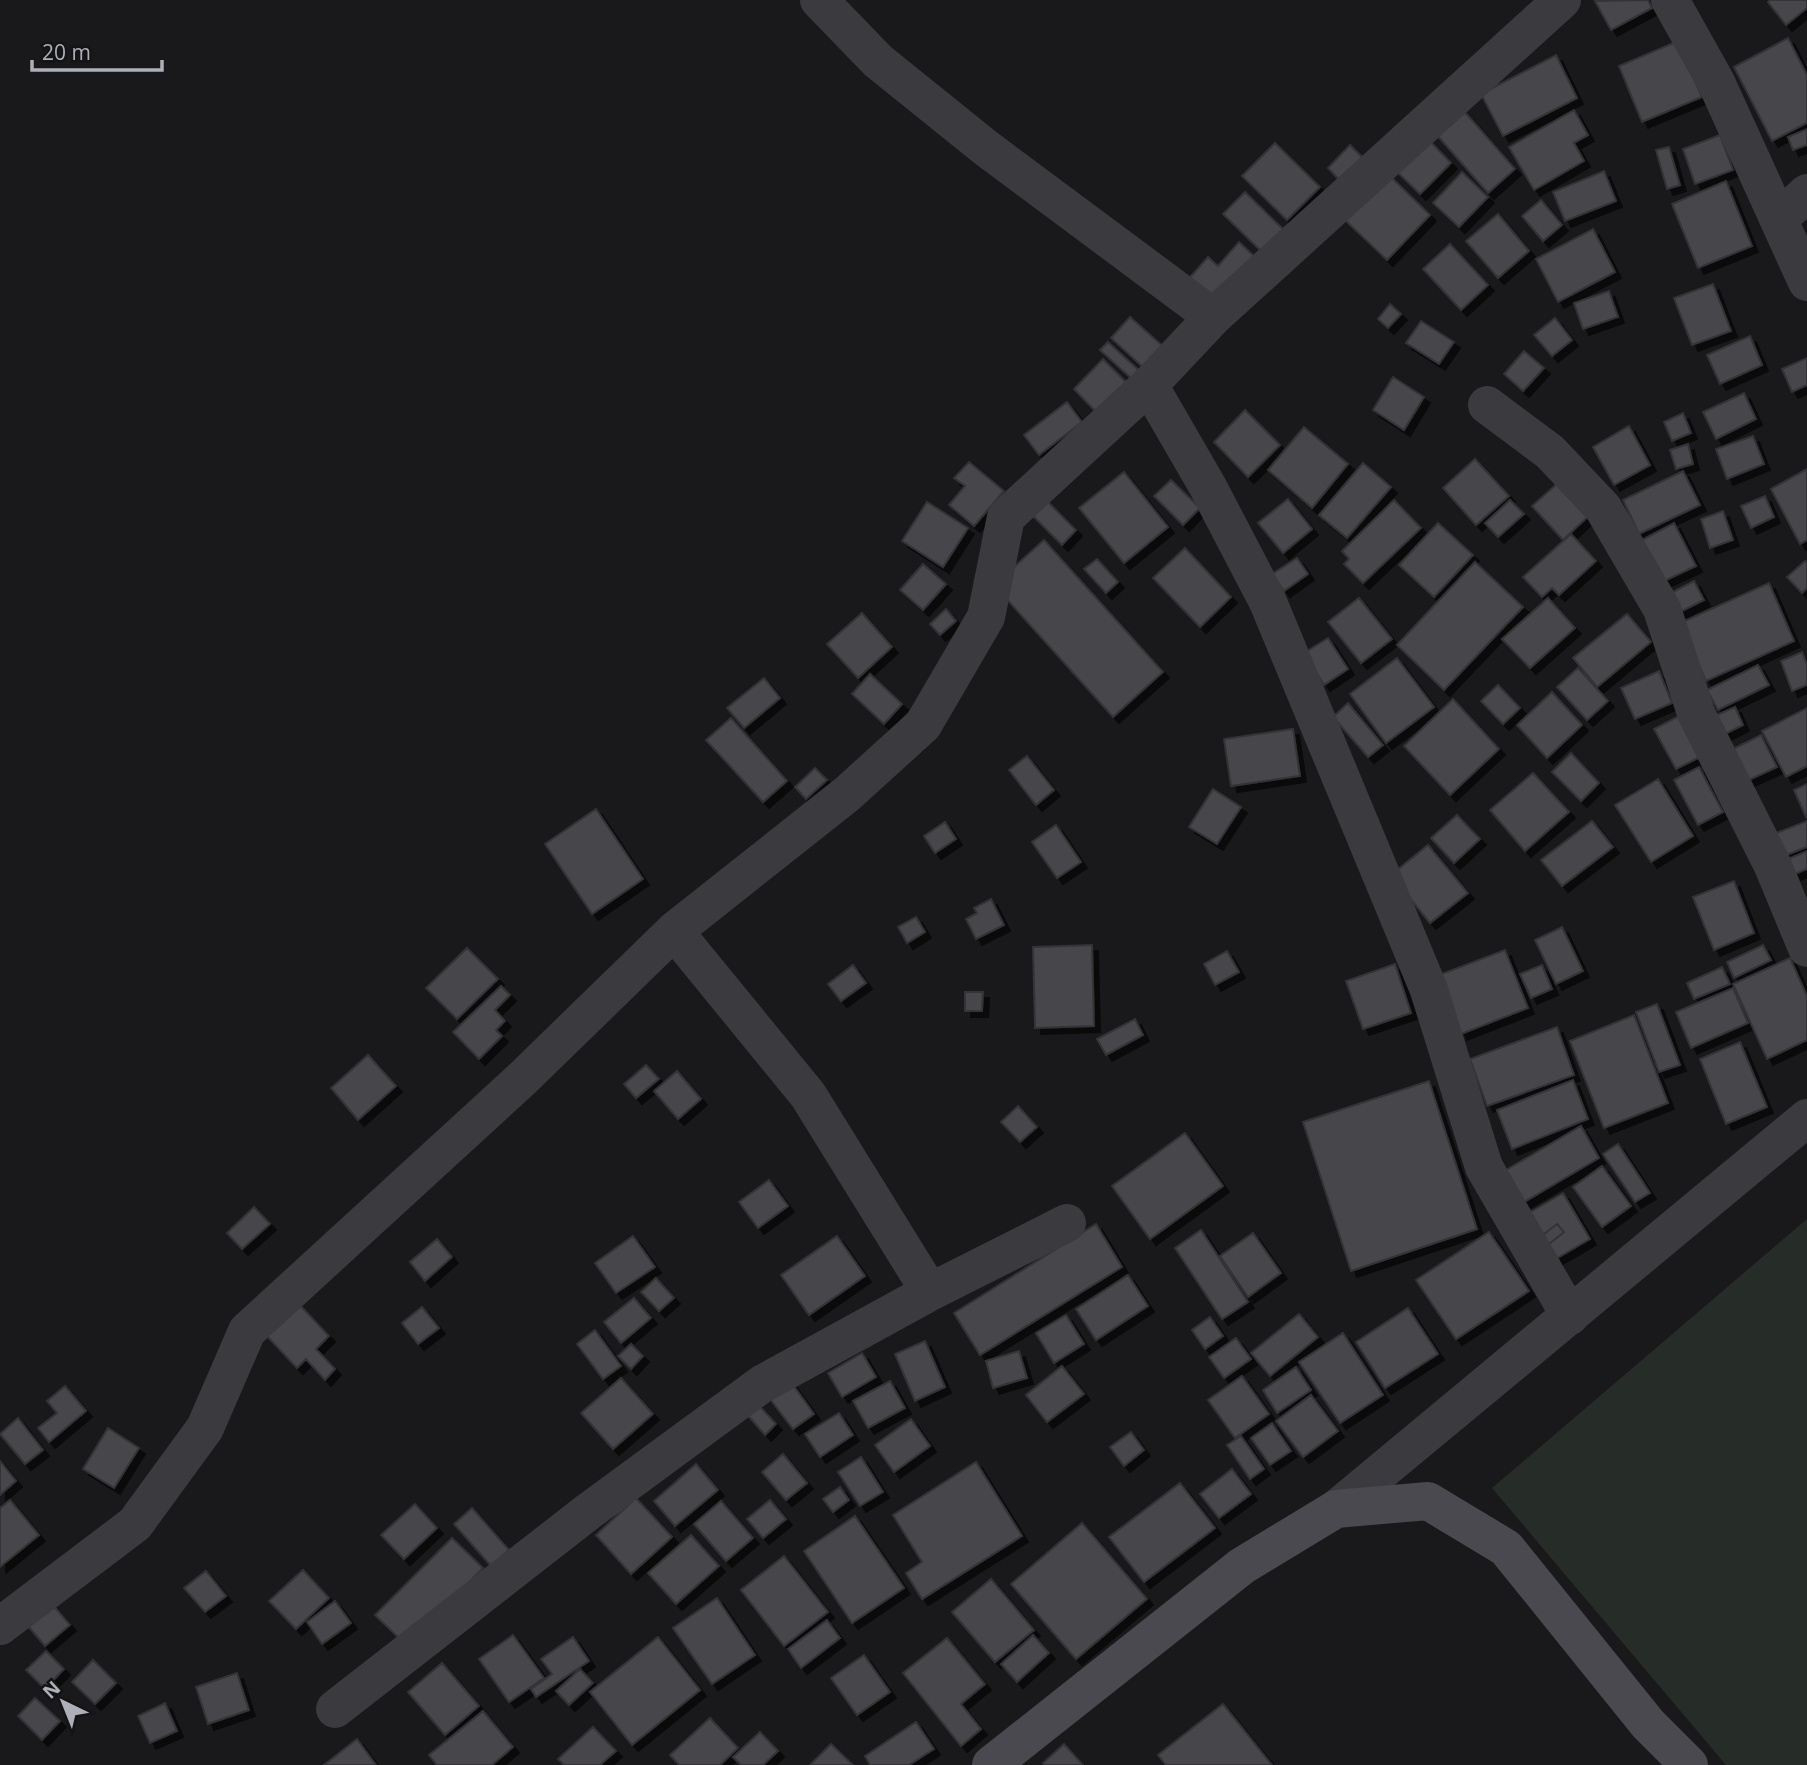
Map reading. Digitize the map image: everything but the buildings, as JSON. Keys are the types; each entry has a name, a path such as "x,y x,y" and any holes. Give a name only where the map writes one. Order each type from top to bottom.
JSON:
{"street":[{"path":"819,0 878,61 986,149 1213,317"},
{"path":"0,1626 135,1524 205,1428 247,1331 523,1078 674,931 847,794 923,726 986,617 1006,517 1149,385 1213,317 1562,0"},
{"path":"1670,0 1716,82 1807,282"},
{"path":"1779,219 1807,194"},
{"path":"1149,385 1208,487 1268,601 1429,990 1484,1167 1570,1316"},
{"path":"1487,405 1550,452 1603,508 1662,609 1696,713 1773,866 1807,948"},
{"path":"674,931 808,1095 930,1292"},
{"path":"991,1765 1242,1566 1336,1509 1807,1118"},
{"path":"335,1709 589,1511 762,1384 930,1292 1067,1223"},
{"path":"1336,1509 1428,1501 1506,1548 1648,1724 1689,1765"}],"shaded area":[{"path":"1807,1219 1807,1765 1726,1765 1492,1488"}]}
